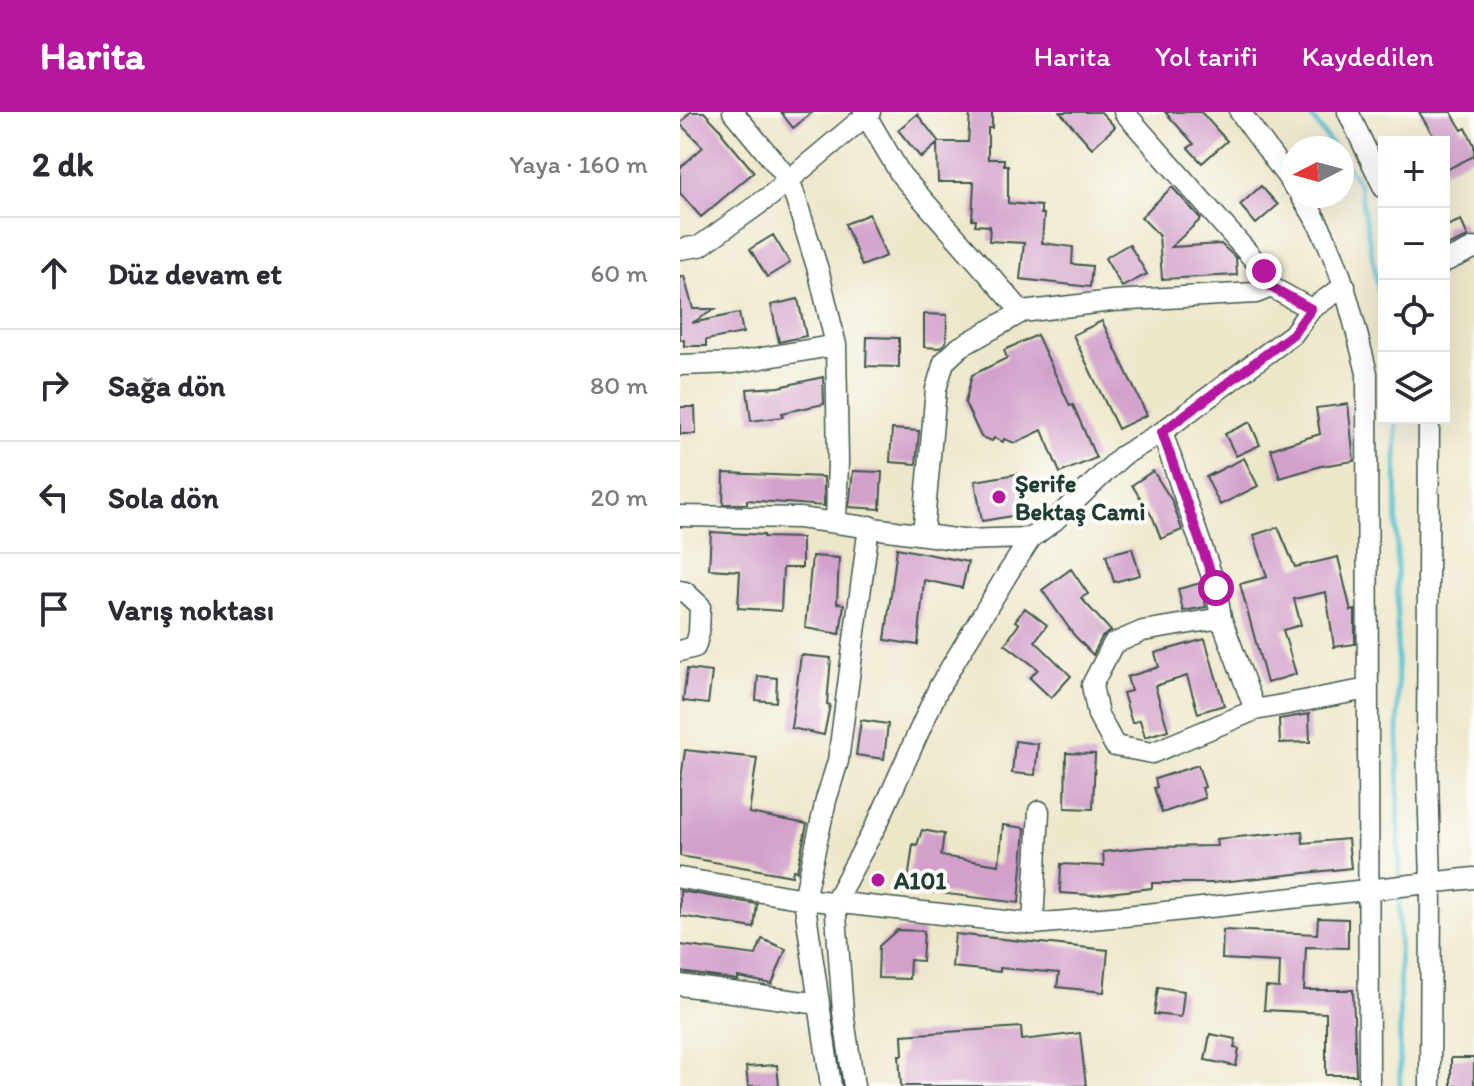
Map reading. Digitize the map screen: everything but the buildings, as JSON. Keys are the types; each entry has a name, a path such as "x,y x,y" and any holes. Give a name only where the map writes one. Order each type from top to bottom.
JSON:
{"street":[{"path":"733,112 790,181 819,273 836,345 836,521"},
{"path":"1124,112 1264,271 1271,287 1311,309"},
{"path":"1240,112 1282,170"},
{"path":"1348,112 1378,175"},
{"path":"680,249 700,246 790,181 866,113 901,175 1022,312"},
{"path":"1308,208 1330,243 1345,286 1367,373 1369,1086"},
{"path":"1450,259 1474,248"},
{"path":"854,1086 843,1012 835,901 878,822 939,687 1031,538 1055,520 1122,456 1162,432 1293,334 1311,309 1345,286"},
{"path":"923,534 936,389 944,362 960,347 1022,312 1112,301 1256,293 1271,287"},
{"path":"680,365 734,363 836,345"},
{"path":"1429,424 1427,744 1431,884 1430,1086"},
{"path":"1162,432 1216,588 1221,618 1255,710"},
{"path":"680,516 836,521 962,540 1031,538"},
{"path":"831,1086 804,899 838,761 869,526"},
{"path":"680,591 700,606 695,647 680,651"},
{"path":"1221,618 1143,631 1113,644 1092,685 1098,715 1115,746 1152,753 1255,710 1368,689"},
{"path":"1033,924 1039,811"},
{"path":"680,878 804,899 1033,924 1474,878"},
{"path":"680,985 819,1004"}],"waterway":[{"path":"1308,112 1325,136"},
{"path":"1354,176 1358,181 1378,286"},
{"path":"1396,424 1399,881"},
{"path":"1399,891 1400,1086"}],"place":[{"name":"Şerife Bektaş Cami","path":"999,497"},
{"name":"A101","path":"878,880"}],"route":[{"path":"1216,588 1162,432 1293,334 1311,309 1271,287 1264,271"}]}
